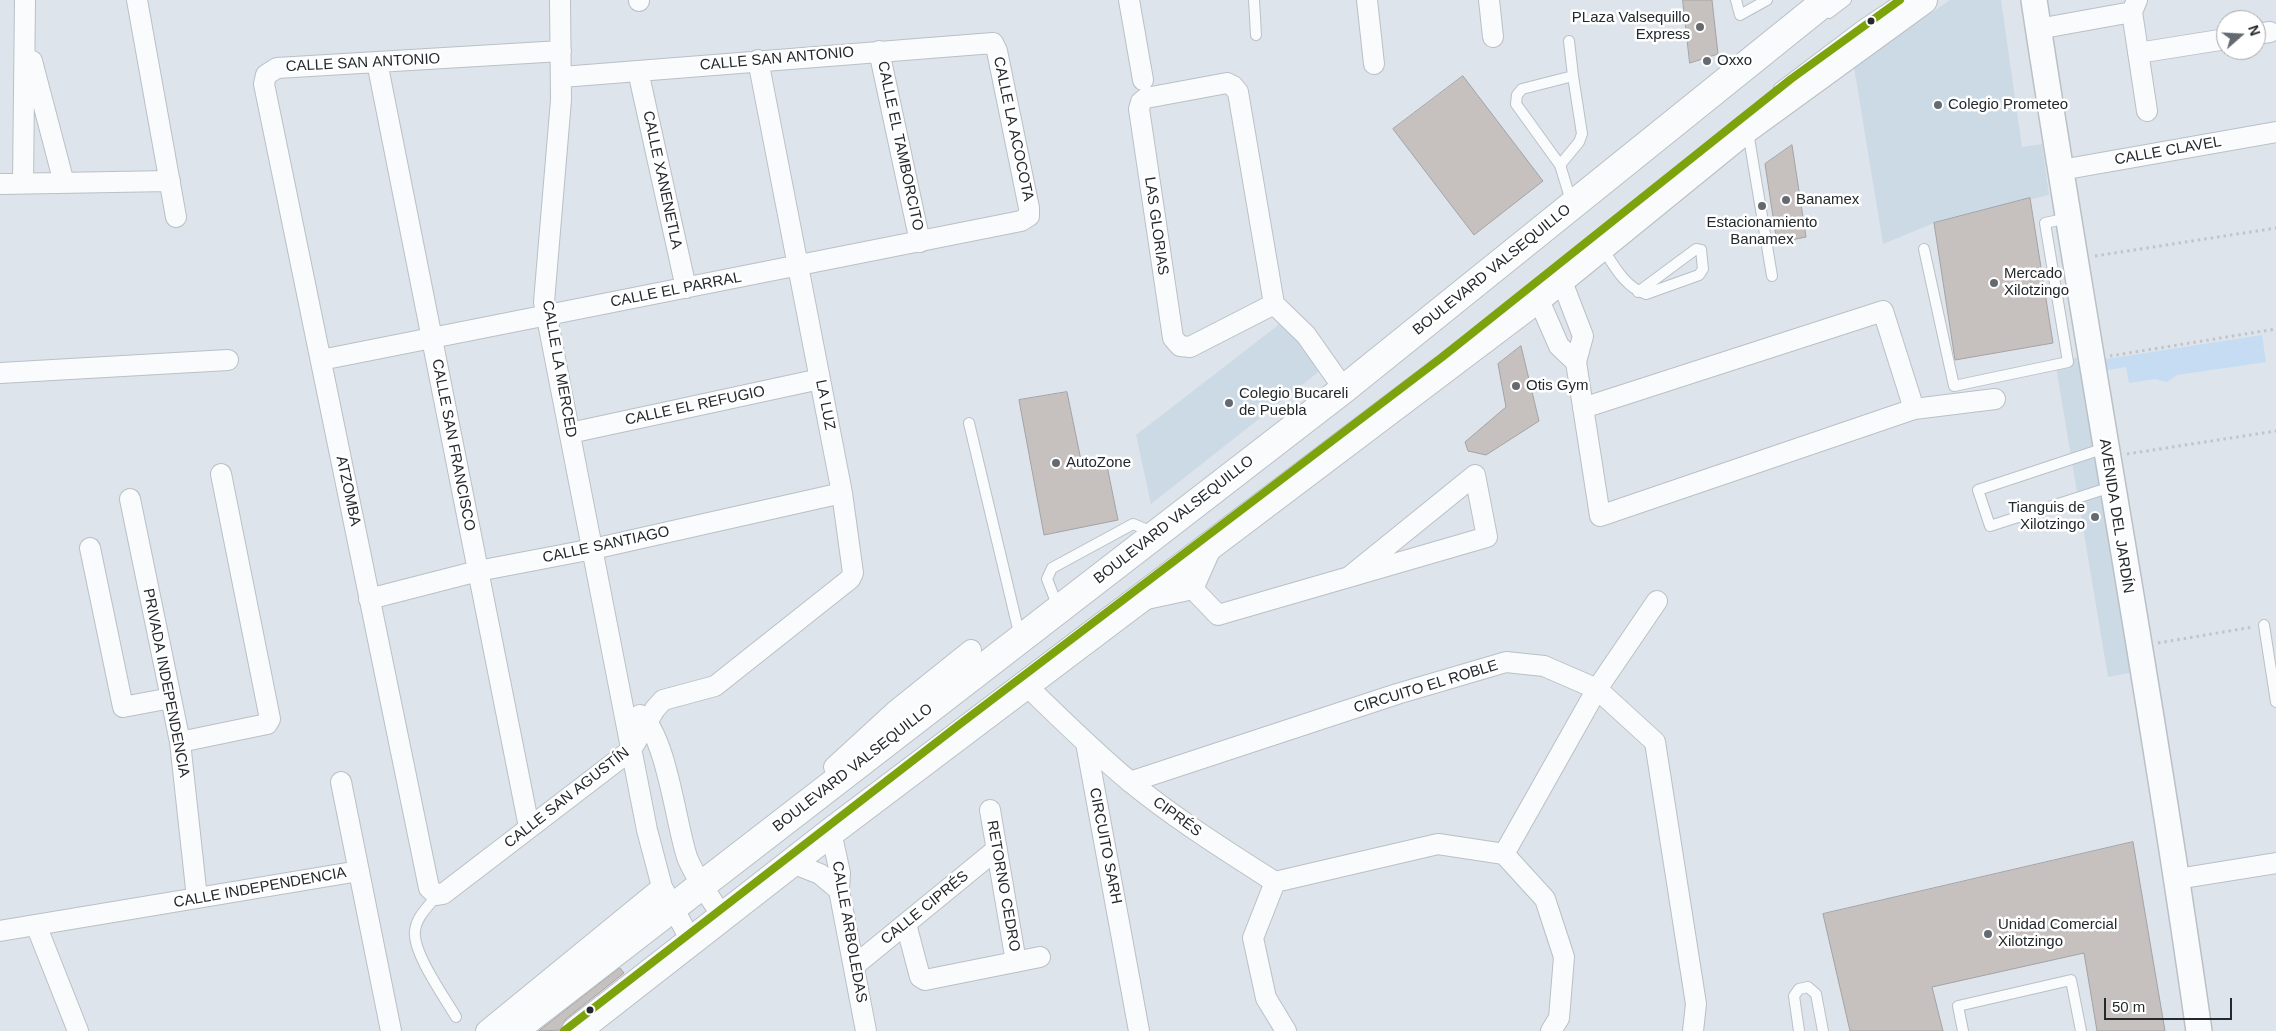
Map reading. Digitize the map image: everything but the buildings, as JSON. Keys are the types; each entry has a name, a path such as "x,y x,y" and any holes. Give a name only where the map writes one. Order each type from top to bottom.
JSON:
{"main road":[{"name":"BOULEVARD VALSEQUILLO","path":"513,1031 670,903 705,887 852,761 1020,638 1344,389 1828,0"},
{"path":"576,1031 689,938 792,863 1215,540 1538,298 1747,128 1923,0"}],"street":[{"path":"23,184 25,0"},
{"path":"137,0 176,217"},
{"name":"CALLE LA MERCED","path":"560,0 562,76 544,302 624,704 631,750 670,903 689,938"},
{"path":"1129,0 1144,80"},
{"path":"1367,0 1374,64"},
{"path":"1489,0 1493,37"},
{"name":"AVENIDA DEL JARDÍN","path":"2034,0 2074,259 2079,361 2106,453 2177,879 2199,1031"},
{"path":"2038,29 2135,6 2138,53 2147,111"},
{"path":"26,40 64,182"},
{"path":"2138,53 2216,41"},
{"name":"CALLE SAN ANTONIO","path":"562,76 993,43"},
{"name":"CALLE LA ACOCOTA","path":"993,43 997,50 1029,208 1029,216"},
{"name":"CALLE SAN ANTONIO","path":"264,84 266,75 278,68 561,51"},
{"name":"CALLE EL TAMBORCITO","path":"879,51 920,242"},
{"name":"LA LUZ","path":"714,686 850,579 854,567 842,493 758,60"},
{"name":"CALLE SAN FRANCISCO","path":"377,62 529,827"},
{"name":"CALLE XANENETLA","path":"638,71 686,288"},
{"name":"LAS GLORIAS","path":"1227,83 1234,86 1238,92 1274,304 1190,348 1180,346 1173,338 1139,109 1141,102 1146,98 1227,83"},
{"name":"ATZOMBA","path":"264,84 429,888 437,895"},
{"name":"CALLE CLAVEL","path":"2060,170 2276,132"},
{"path":"0,184 170,180"},
{"name":"CALLE EL PARRAL","path":"321,360 1021,222 1029,216"},
{"path":"1562,279 1582,336 1576,362 1600,516 1914,409 1995,399"},
{"path":"1538,298 1558,346 1576,362"},
{"path":"1274,304 1306,335 1344,389"},
{"path":"1583,408 1883,310 1914,409"},
{"path":"0,373 228,360"},
{"name":"CALLE EL REFUGIO","path":"570,433 820,379"},
{"path":"180,742 266,724 270,719 221,474"},
{"path":"1193,589 1218,615 1487,537 1475,475 1349,577"},
{"name":"CALLE SANTIAGO","path":"370,599 478,571 593,549 842,493"},
{"name":"PRIVADA INDEPENDENCIA","path":"130,499 180,742 198,898"},
{"path":"1193,589 1215,540"},
{"path":"90,548 123,707 171,698"},
{"path":"1136,602 1193,589"},
{"path":"1504,854 1598,689 1657,601"},
{"path":"852,761 895,711 971,650"},
{"name":"CIRCUITO EL ROBLE","path":"1130,782 1397,694 1506,662 1544,666 1598,689 1655,742 1696,1004 1693,1031"},
{"path":"1026,684 1086,743"},
{"name":"CALLE SAN AGUSTÍN","path":"437,895 444,894 631,750 648,720 663,700 714,686"},
{"path":"624,704 648,720 660,746 688,859 721,914"},
{"name":"CIPRÉS","path":"1086,743 1130,782 1203,836 1275,882"},
{"name":"CIRCUITO SARH","path":"1086,743 1139,1031"},
{"path":"341,782 359,871"},
{"name":"RETORNO CEDRO","path":"990,810 1016,962"},
{"name":"CALLE ARBOLEDAS","path":"831,832 840,873 839,890 866,1031"},
{"path":"1286,1031 1266,998 1253,938 1275,882 1438,844 1504,854 1545,899 1564,957 1558,1018 1551,1031"},
{"name":"CALLE CIPRÉS","path":"854,966 997,849"},
{"path":"792,863 820,874 839,890"},
{"path":"2177,879 2276,863"},
{"name":"CALLE INDEPENDENCIA","path":"0,930 359,871 391,1031"},
{"path":"486,1031 670,903"},
{"name":"RETORNO CEDRO","path":"906,924 920,977 925,980 1040,957"},
{"path":"36,925 78,1031"}],"lane":[{"path":"1254,0 1256,35"},
{"path":"1736,0 1740,14 1767,0"},
{"path":"705,887 1059,622 1846,0"},
{"path":"721,914 960,724 1441,358 1791,79 1900,0"},
{"path":"1560,165 1579,142 1582,134 1569,42"},
{"path":"1572,205 1560,165 1516,104 1517,95 1522,89 1573,76"},
{"path":"1747,128 1772,276"},
{"path":"1924,249 1954,386 2079,361 2045,223 2068,218"},
{"path":"1602,246 1622,277 1638,292 1646,294 1699,275 1703,269 1701,250 1696,249 1638,292"},
{"path":"969,423 1020,638"},
{"path":"2106,453 1978,490 1990,526 2112,487"},
{"path":"1058,609 1047,579 1052,568 1132,524 1156,533"},
{"path":"2264,625 2276,702"},
{"path":"437,895 419,918 414,931 416,947 456,1017"},
{"path":"526,1031 670,903"},
{"path":"564,1031 689,938"},
{"path":"1963,1031 1958,1006 2071,980 2080,1031"},
{"path":"1799,1031 1794,996 1798,989 1808,987 1816,994 1823,1031"}],"path":[{"path":"2074,259 2276,228"},
{"path":"2079,361 2276,329"},
{"path":"2106,453 2276,431"},
{"path":"2138,647 2264,625"}],"shaded area":[{"name":"Colegio Prometeo","path":"1950,0 2001,0 2022,147 2042,144 2049,195 1934,223 1883,244 1854,67"},
{"name":"Colegio Bucareli de Puebla","path":"1286,319 1321,370 1151,504 1136,435"},
{"path":"2262,335 2266,362 2177,375 2167,382 2155,379 2129,383 2126,367 2102,371 2100,360"},
{"name":"Tianguis de Xilotzingo","path":"2082,357 2135,672 2108,677 2055,361"}],"transit line":[{"path":"564,1031 960,724 1441,358 1791,79 1900,0"}],"place":[{"name":"PLaza Valsequillo Express","path":"1700,27"},
{"name":"Oxxo","path":"1707,61"},
{"name":"Colegio Prometeo","path":"1938,105"},
{"name":"Banamex","path":"1786,200"},
{"name":"Estacionamiento Banamex","path":"1762,206"},
{"name":"Mercado Xilotzingo","path":"1994,283"},
{"name":"Otis Gym","path":"1516,386"},
{"name":"Colegio Bucareli de Puebla","path":"1229,403"},
{"name":"AutoZone","path":"1056,463"},
{"name":"Tianguis de Xilotzingo","path":"2095,517"},
{"name":"Unidad Comercial Xilotzingo","path":"1988,934"}]}
